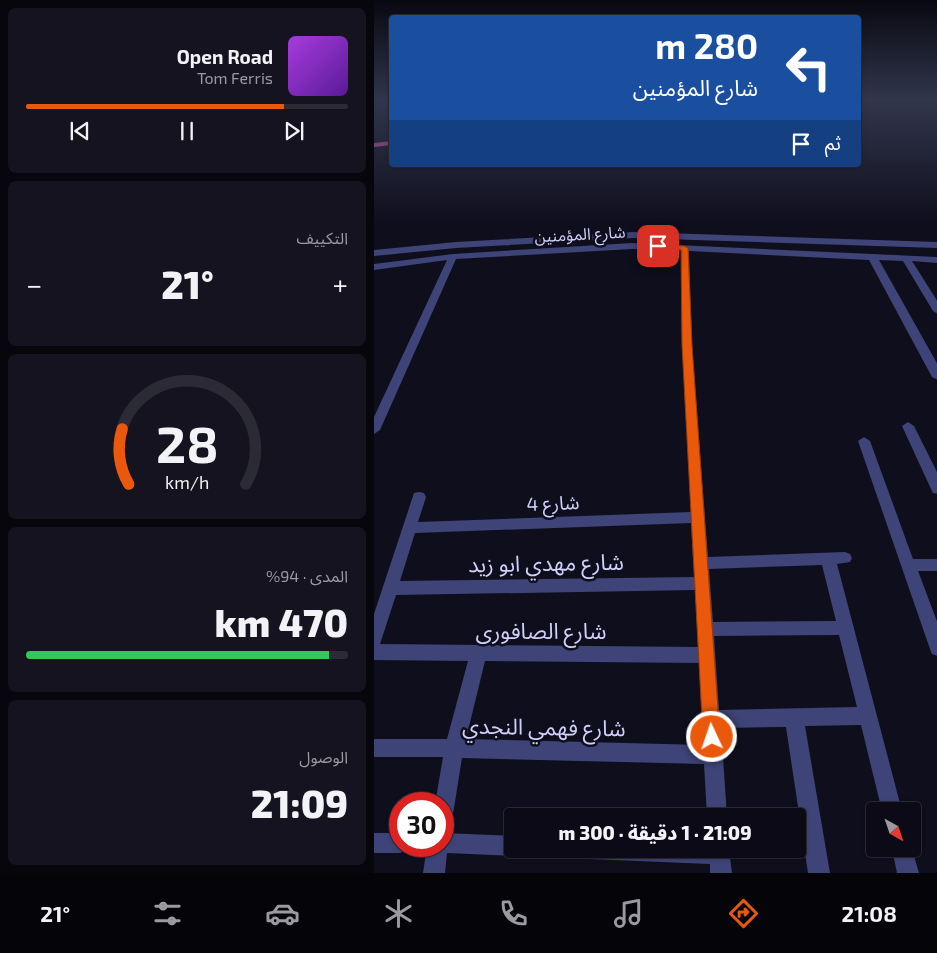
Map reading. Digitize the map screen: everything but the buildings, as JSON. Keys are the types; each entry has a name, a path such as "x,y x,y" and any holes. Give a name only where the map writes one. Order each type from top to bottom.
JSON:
{"highway":[{"path":"374,145 389,143"}],"street":[{"name":"شارع المؤمنين","path":"374,253 456,245 634,235 937,245"},
{"name":"شارع المؤمنين","path":"374,267 453,257 632,246 937,260"},
{"path":"684,248 687,345 716,808"},
{"path":"374,430 453,257"},
{"path":"873,258 937,377"},
{"path":"906,259 937,311"},
{"path":"908,426 937,489"},
{"path":"864,441 937,649"},
{"path":"374,639 419,497"},
{"name":"شارع 4","path":"409,528 698,517"},
{"path":"701,564 837,558 846,628 890,802"},
{"path":"907,566 937,564"},
{"name":"شارع مهدي ابو زيد","path":"391,588 702,583"},
{"path":"706,630 846,628"},
{"name":"شارع الصافورى","path":"374,652 707,655"},
{"path":"447,792 454,748 479,653"},
{"path":"711,720 868,716"},
{"path":"794,717 819,873"},
{"name":"شارع فهمي النجدي","path":"374,748 454,748 713,755"},
{"path":"374,842 389,843"},
{"path":"454,843 504,846"},
{"path":"434,873 436,857"},
{"path":"707,858 720,859"},
{"path":"904,858 908,873"}],"route":[{"path":"658,246 684,248 687,345 712,737"}]}
